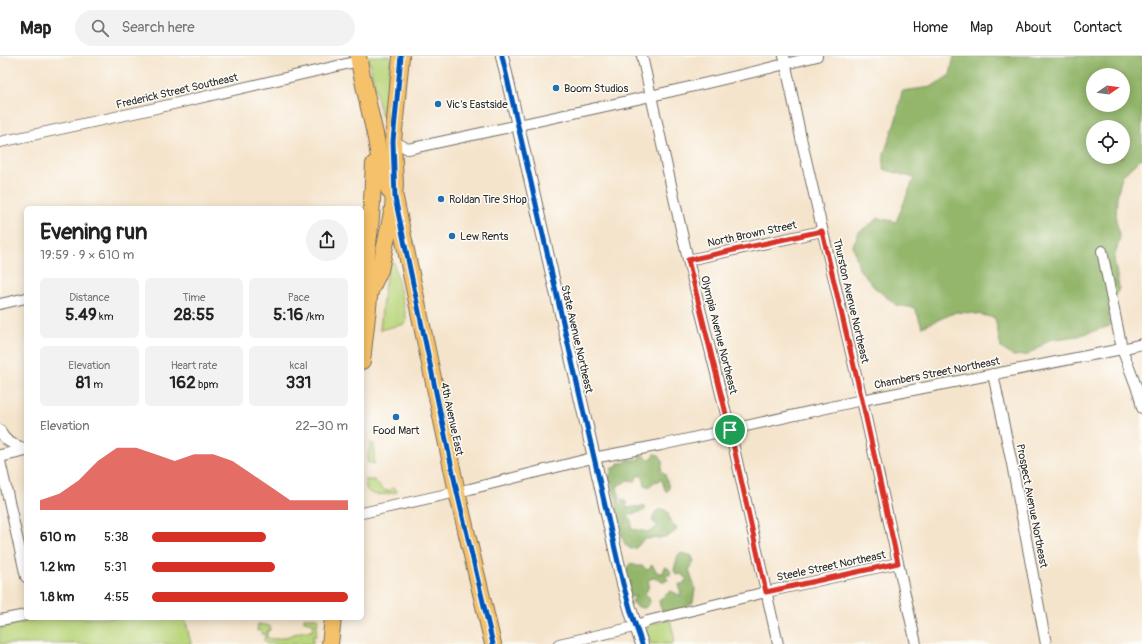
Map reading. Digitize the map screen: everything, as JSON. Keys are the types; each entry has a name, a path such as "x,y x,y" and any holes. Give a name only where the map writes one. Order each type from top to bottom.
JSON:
{"main road":[{"path":"370,291 380,270 392,220 394,198 393,141 400,56"},
{"path":"358,58 382,133 389,140 393,141"},
{"path":"358,58 376,136 384,179 386,186 394,198"},
{"path":"364,344 376,240 375,228 367,219 376,136"},
{"name":"4th Avenue East","path":"394,198 457,492 494,644"},
{"path":"330,644 333,620"}],"street":[{"name":"State Avenue Northeast","path":"502,56 623,584 642,644"},
{"name":"Olympia Avenue Northeast","path":"642,56 688,260 730,430 778,644"},
{"path":"393,141 408,149 651,96 785,60 817,56"},
{"name":"Frederick Street Southeast","path":"0,142 143,111 358,58"},
{"name":"Thurston Avenue Northeast","path":"785,60 801,138 862,400 916,644"},
{"name":"North Brown Street","path":"688,260 822,231"},
{"path":"1102,251 1122,349 1139,394 1142,408"},
{"path":"0,304 24,298"},
{"name":"Chambers Street Northeast","path":"364,513 457,492 594,458 730,430 862,400 1142,344"},
{"name":"Prospect Avenue Northeast","path":"993,374 1012,464 1046,644"},
{"path":"0,430 4,438 9,442 24,449"},
{"path":"0,456 24,450"},
{"path":"0,461 24,568"},
{"name":"Steele Street Northeast","path":"559,644 630,628 648,621 766,592 898,563"},
{"path":"0,620 24,615"}],"green space":[{"path":"368,56 391,56 384,115 381,115"},
{"path":"954,56 1142,56 1142,159 1140,159 1122,176 1117,197 1116,220 1120,238 1114,258 1119,288 1109,312 1110,326 1078,336 1049,340 1028,355 1013,356 1001,348 995,318 972,313 956,312 922,327 915,308 896,305 874,287 859,269 853,245 859,232 879,218 896,222 914,178 883,169 884,154 897,116 902,91 931,87 950,75"},
{"path":"389,260 393,261 394,263 407,321 404,324 380,330 384,289"},
{"path":"370,443 374,444 374,464 367,462"},
{"path":"655,454 659,455 663,461 661,470 665,474 669,488 667,492 662,480 654,482 649,487 645,485 643,477 638,475 635,481 626,480 617,488 620,498 619,502 621,504 622,499 627,503 626,508 645,506 645,510 628,516 632,525 631,529 649,532 656,528 658,525 654,523 652,519 656,511 660,510 666,510 671,523 677,528 676,531 668,536 644,539 636,548 631,549 624,542 621,524 618,522 616,499 612,483 608,478 612,468 617,467 618,463 624,463 629,459 639,459 640,455 651,459"},
{"path":"365,480 374,480 383,490 389,491 392,488 396,489 397,492 381,495 372,494 366,487"},
{"path":"683,553 692,556 694,562 689,570 695,589 693,602 683,610 664,614 659,600 671,591 681,596 679,584 683,584 687,578 681,574 676,575 674,570 678,555"},
{"path":"631,563 636,566 643,566 647,570 652,565 658,573 663,573 665,567 671,572 670,575 665,575 668,580 666,581 653,578 648,580 649,584 647,591 644,593 648,596 650,602 645,608 641,608 633,603 632,601 636,596 630,597 627,588 632,582 627,583 625,569 629,569 627,567"},
{"path":"34,620 185,620 191,644 0,644 0,628"},
{"path":"318,620 316,636 313,636 313,644 266,644 264,641 265,634 261,634 260,630 257,631 258,624 270,626 270,630 267,631 267,638 279,639 301,632 312,631 314,623 304,621"},
{"path":"670,620 674,636 673,644 651,644 646,632 647,628 653,624"}],"cycle path":[{"path":"401,56 393,141 395,198 457,492 493,644"},
{"path":"502,56 623,584 642,644"}],"place":[{"name":"Boom Studios","path":"556,88"},
{"name":"Vic's Eastside","path":"438,104"},
{"name":"Roldan Tire SHop","path":"441,199"},
{"name":"Lew Rents","path":"452,236"},
{"name":"Food Mart","path":"396,417"}],"route":[{"path":"822,231 862,400 898,563 766,592 730,430 688,260 822,231"}]}
